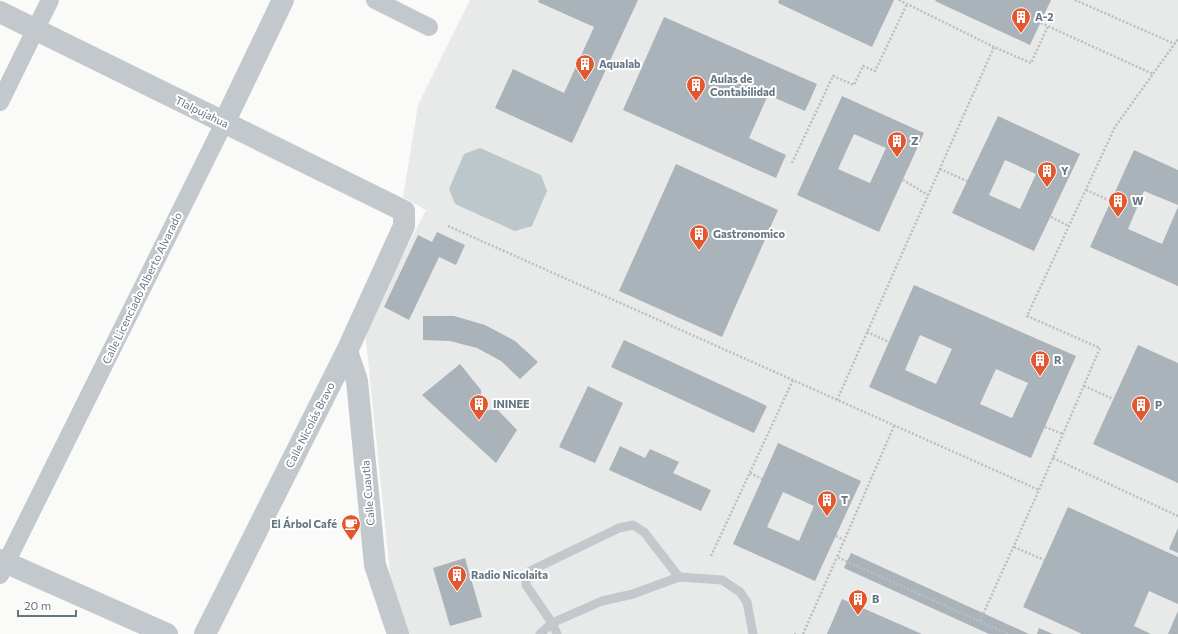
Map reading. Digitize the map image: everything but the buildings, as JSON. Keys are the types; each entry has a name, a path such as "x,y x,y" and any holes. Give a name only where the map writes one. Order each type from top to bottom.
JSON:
{"street":[{"path":"0,102 50,0"},
{"name":"Calle Licenciado Alberto Alvarado","path":"2,566 224,123 283,0"},
{"path":"375,0 429,27"},
{"name":"Tlalpujahua","path":"0,12 404,211"},
{"name":"Calle Nicolás Bravo","path":"205,634 347,351 404,226 404,211"},
{"name":"Calle Cuautla","path":"347,351 357,381 375,565 398,634"},
{"path":"2,566 167,634"}],"lane":[{"path":"557,634 552,623 526,585 526,579 530,571 619,528 633,525 644,532 679,576"},
{"path":"540,634 552,623 602,601 633,594 679,576 722,580 740,592 748,602 753,634"}],"path":[{"path":"899,0 994,47 1031,63 1048,26"},
{"path":"1075,0 1175,44"},
{"path":"792,163 833,76 854,85 863,66 875,71 907,4"},
{"path":"1041,22 1154,74"},
{"path":"980,621 1064,434 1100,348 1027,316 1115,127 1178,39"},
{"path":"837,400 994,47"},
{"path":"940,169 967,181"},
{"path":"903,180 928,195"},
{"path":"1086,190 1111,201"},
{"path":"1051,218 1069,226"},
{"path":"448,226 1039,490"},
{"path":"867,332 889,342"},
{"path":"711,556 793,380"},
{"path":"1084,386 1113,399"},
{"path":"803,634 894,426"},
{"path":"1045,427 1064,434"},
{"path":"1053,458 1178,516"},
{"path":"750,473 762,479"},
{"path":"836,536 844,540"},
{"path":"1014,547 1044,560"},
{"path":"837,557 1008,634"}],"shaded area":[{"path":"470,0 1178,0 1178,634 408,634 391,583 365,331 426,210 403,197 418,105"},
{"path":"480,148 541,175 547,191 532,226 515,231 455,204 449,189 464,154"}],"place":[{"name":"A-2","path":"1021,34"},
{"name":"Aqualab","path":"585,81"},
{"name":"Aulas de Contabilidad","path":"696,102"},
{"name":"Z","path":"897,158"},
{"name":"Y","path":"1047,188"},
{"name":"W","path":"1118,218"},
{"name":"Gastronomico","path":"699,251"},
{"name":"R","path":"1040,377"},
{"name":"ININEE","path":"479,421"},
{"name":"P","path":"1141,422"},
{"name":"T","path":"827,517"},
{"name":"El Árbol Café","path":"351,541"},
{"name":"Radio Nicolaita","path":"457,592"},
{"name":"B","path":"858,616"}]}
